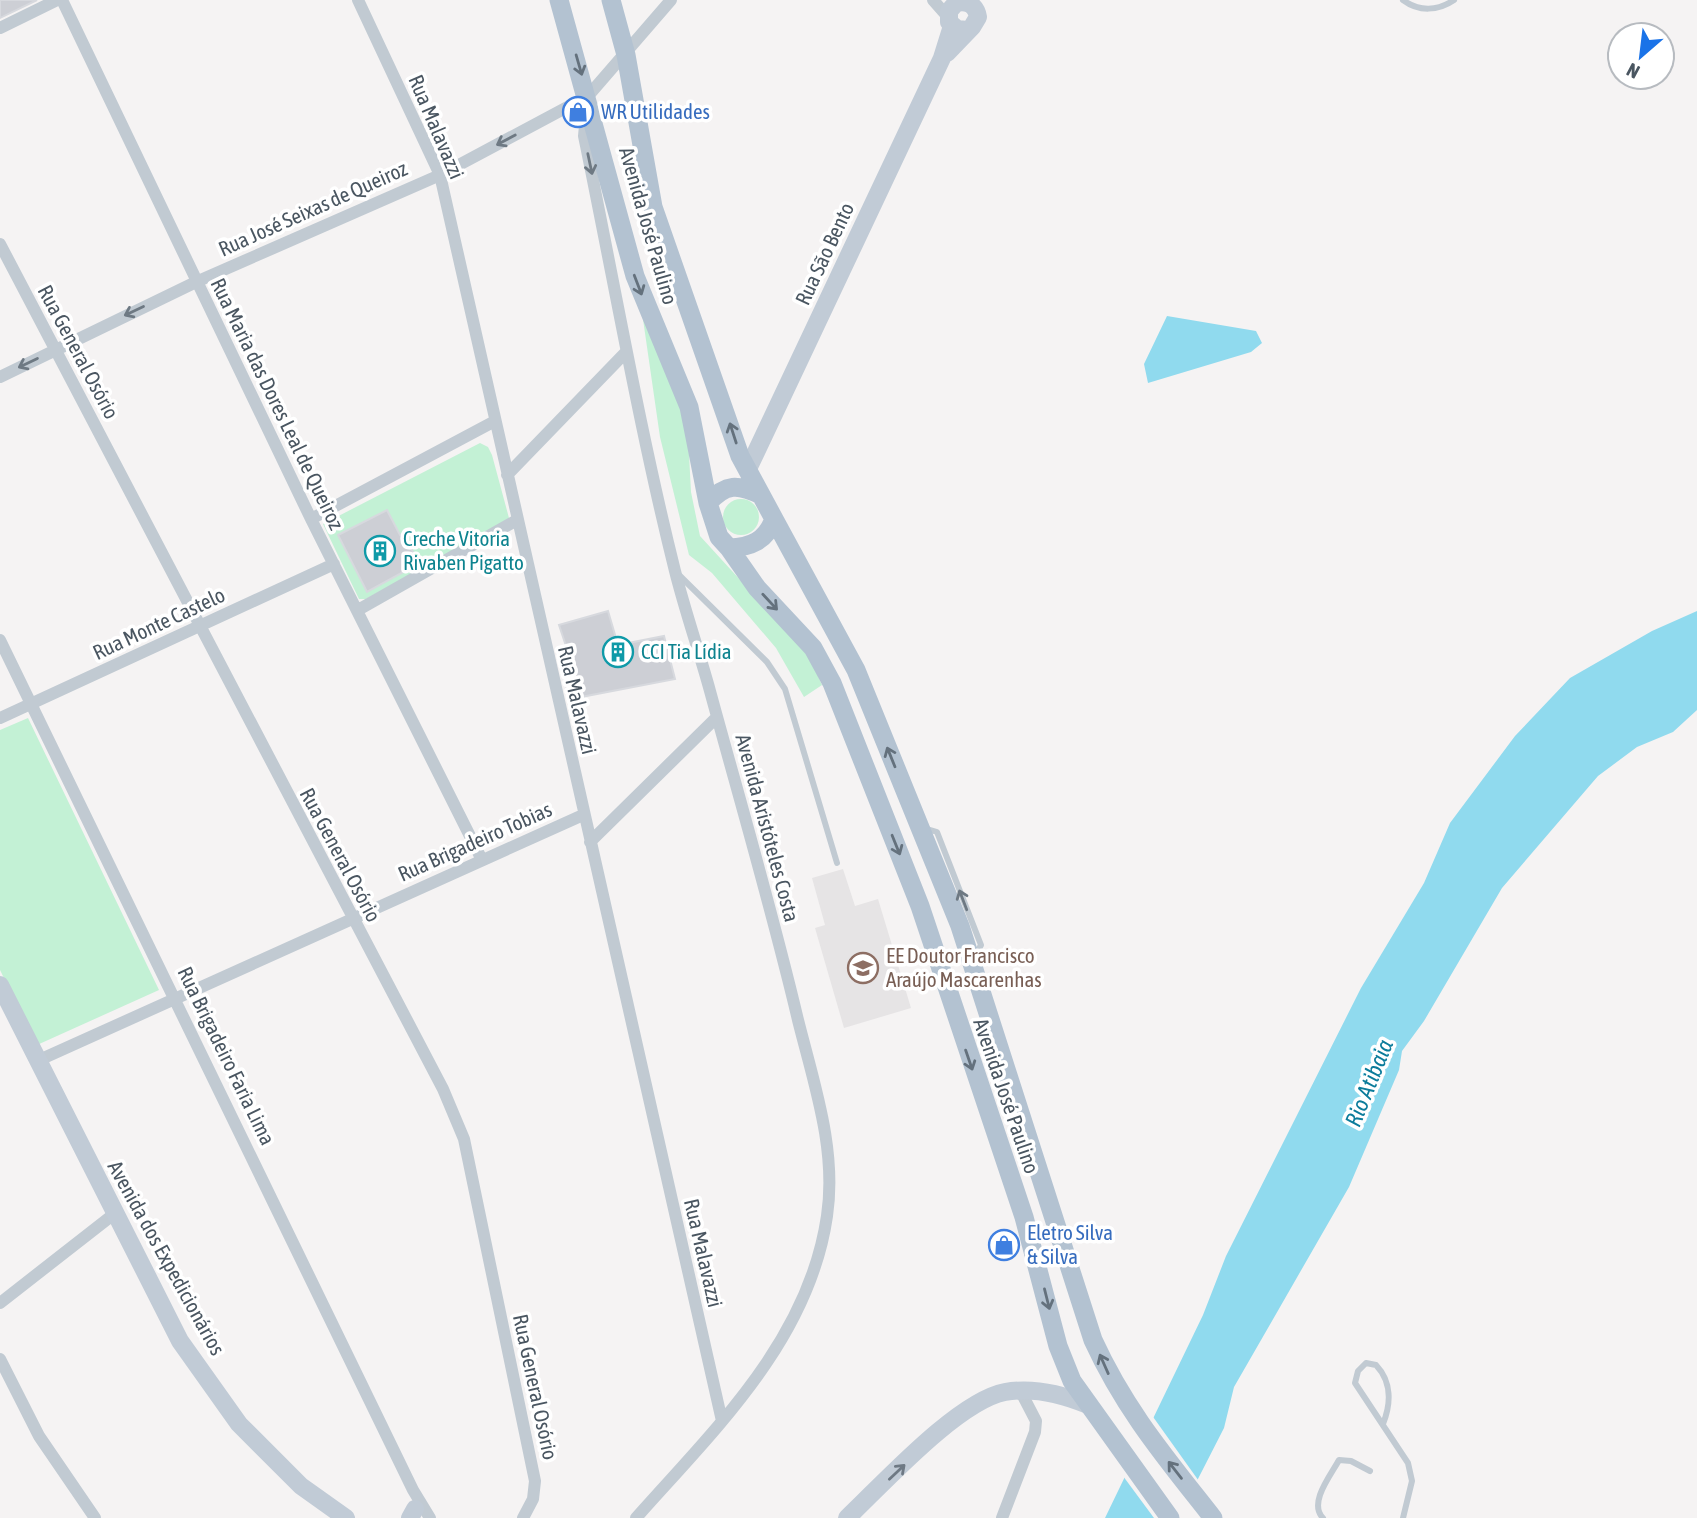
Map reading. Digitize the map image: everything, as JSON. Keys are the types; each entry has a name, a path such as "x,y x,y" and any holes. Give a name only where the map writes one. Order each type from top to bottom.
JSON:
{"main road":[{"name":"Avenida José Paulino","path":"611,0 626,55 653,207 740,456 761,495"},
{"name":"Avenida José Paulino","path":"560,1 635,276 688,407 708,503"},
{"path":"730,486 741,486 761,495 774,519 764,538 744,547 729,548 719,537 708,503 748,469"},
{"name":"Avenida José Paulino","path":"774,519 856,670 919,826 972,963 1093,1340 1113,1385 1138,1423 1213,1518"},
{"name":"Avenida José Paulino","path":"729,548 757,588 813,648 840,704 920,906 1024,1217 1059,1346 1072,1381 1170,1518"}],"street":[{"path":"0,28 59,0"},
{"name":"Rua Maria das Dores Leal de Queiroz","path":"59,0 334,564 482,860"},
{"name":"Rua Malavazzi","path":"358,0 440,175 722,1421"},
{"name":"Rua José Seixas de Queiroz","path":"0,377 196,282 440,175 588,96 671,0"},
{"path":"933,0 959,10"},
{"name":"Rua São Bento","path":"748,469 942,58 959,10"},
{"name":"Avenida Aristóteles Costa","path":"588,96 584,136 626,352 675,570 787,975 826,1135 831,1174 827,1219 807,1287 786,1334 756,1381 636,1518"},
{"name":"Rua General Osório","path":"0,244 443,1089 464,1139 535,1480 533,1499 523,1518"},
{"path":"507,475 626,352"},
{"path":"312,519 495,421"},
{"path":"358,610 517,520"},
{"name":"Rua Monte Castelo","path":"0,718 334,564"},
{"name":"Rua Brigadeiro Faria Lima","path":"0,640 413,1490 418,1516"},
{"path":"590,842 717,717"},
{"name":"Rua Brigadeiro Tobias","path":"37,1061 583,815"},
{"name":"Avenida dos Expedicionários","path":"0,985 180,1341 239,1424 301,1486 347,1517"},
{"path":"0,1303 114,1214"},
{"path":"0,1359 39,1436 95,1518"},
{"path":"847,1518 944,1427 977,1403 1004,1392 1049,1391 1088,1405"},
{"path":"1003,1518 1035,1432 1036,1421 1021,1392"}],"lane":[{"path":"1403,0 1427,10 1444,7 1454,0"},
{"path":"675,570 767,662 785,689 837,863"},
{"path":"1383,1424 1390,1403 1386,1380 1376,1366 1366,1363 1358,1371 1356,1383 1408,1463 1412,1481 1403,1518"},
{"path":"1324,1518 1317,1506 1319,1496 1339,1460 1351,1461 1370,1471"}],"shaded area":[{"name":"EE Doutor Francisco Araújo Mascarenhas","path":"843,869 855,906 878,899 911,1008 844,1028 815,928 825,925 812,878"}],"green space":[{"path":"632,243 688,435 691,492 700,536 808,654 822,685 804,697 776,648 712,573 689,555 660,437"},
{"path":"480,443 488,447 492,455 509,518 506,522 366,599 359,599 323,524"},
{"path":"741,499 754,504 759,517 754,530 741,535 728,530 723,517 728,504"},
{"path":"28,718 159,990 37,1045 0,970 0,730"}],"water":[{"path":"1167,316 1256,331 1262,343 1251,352 1148,383 1144,364"},
{"name":"Rio Atibaia","path":"1697,611 1697,710 1673,732 1637,747 1598,776 1502,888 1424,1021 1402,1051 1399,1070 1349,1187 1234,1387 1224,1428 1178,1518 1105,1518 1203,1315 1226,1256 1361,988 1424,883 1450,823 1515,736 1570,678 1652,631"}],"pier":[{"path":"1151,1414 1201,1484 1182,1518 1154,1518 1123,1476"}],"building":[{"path":"0,0 37,0 0,18"},
{"name":"Creche Vitoria Rivaben Pigatto","path":"387,510 400,535 405,533 418,564 367,592 338,535"},
{"name":"CCI Tia Lídia","path":"608,611 618,645 664,636 675,679 581,697 579,691 568,693 563,672 572,664 559,625"}],"place":[{"name":"WR Utilidades","path":"578,112"},
{"name":"Creche Vitoria Rivaben Pigatto","path":"380,551"},
{"name":"CCI Tia Lídia","path":"618,652"},
{"name":"EE Doutor Francisco Araújo Mascarenhas","path":"863,968"},
{"name":"Eletro Silva & Silva","path":"1004,1245"}]}
